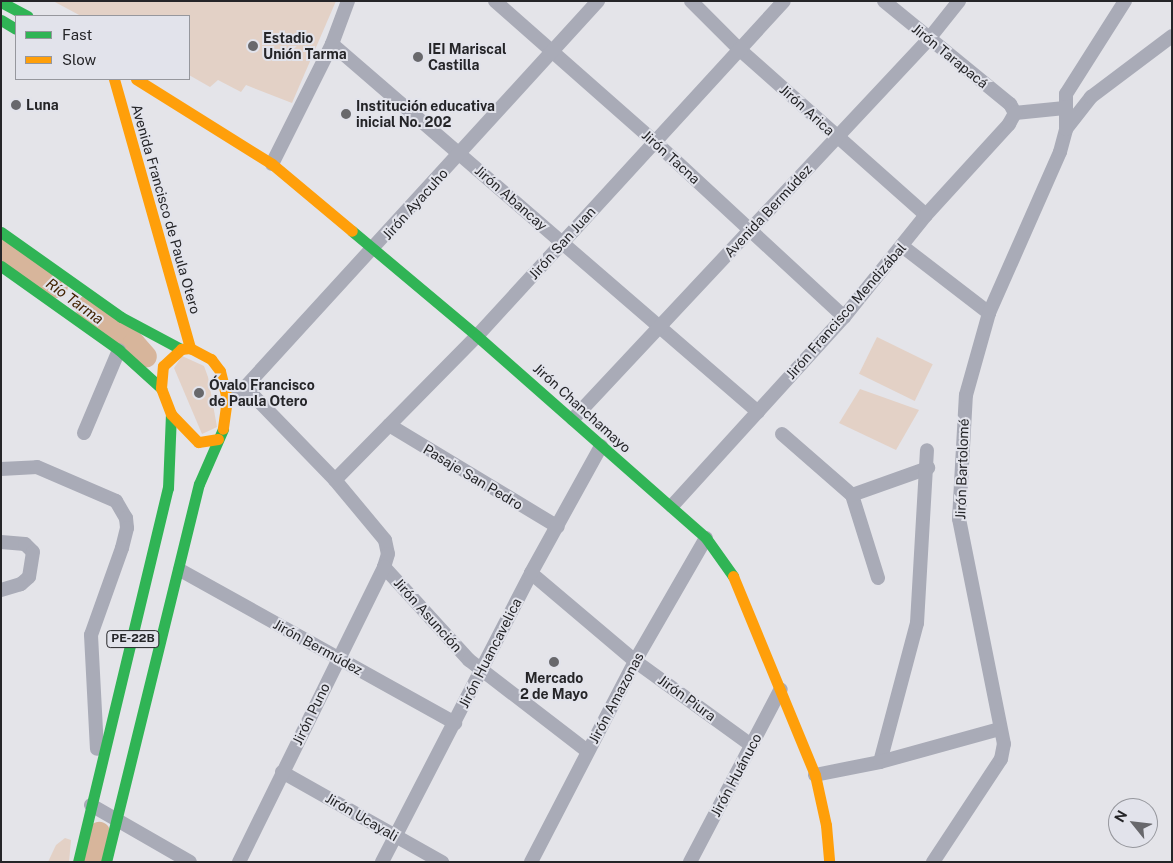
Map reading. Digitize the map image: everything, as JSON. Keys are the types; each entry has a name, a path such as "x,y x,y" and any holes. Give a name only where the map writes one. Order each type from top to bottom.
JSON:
{"main road":[{"path":"1,2 25,15"},
{"path":"1,20 15,27"},
{"name":"Avenida Francisco de Paula Otero","path":"114,80 185,349"},
{"name":"Jirón Chanchamayo","path":"117,80 157,93"},
{"name":"Jirón Chanchamayo","path":"138,80 272,164 573,418 601,446 672,506 706,538 731,572 815,775 826,825 829,862"},
{"name":"PE-22B","path":"1,232 122,317 185,349 211,359 220,371 227,399 226,421 199,484 180,570 106,862"},
{"name":"PE-22B","path":"1,266 119,350 161,388"},
{"name":"PE-22B","path":"185,349 169,357 163,366 161,388 171,414 198,442 218,439"},
{"name":"PE-22B","path":"78,862 168,488 171,414"}],"street":[{"path":"272,164 332,44 348,1"},
{"name":"Jirón Tacna","path":"495,1 654,141 844,317"},
{"name":"Jirón Ayacuho","path":"227,399 238,395 374,250 598,1"},
{"name":"Jirón Arica","path":"690,1 739,49 926,215"},
{"name":"Jirón San Juan","path":"335,480 477,336 784,1"},
{"name":"Jirón Tarapacá","path":"884,1 928,40 1010,104 1015,113"},
{"name":"Avenida Bermúdez","path":"573,418 661,328 750,229 928,40 959,1"},
{"name":"Jirón Bartolomé","path":"933,862 1001,759 1004,744 958,519 966,395 989,313 1060,152 1066,129 1066,94 1122,2"},
{"name":"Jirón Bartolomé","path":"1066,129 1091,97 1172,36"},
{"name":"Jirón Abancay","path":"332,44 758,412"},
{"path":"1015,113 1066,108"},
{"name":"Jirón Francisco Mendizábal","path":"672,506 844,317 926,215 1009,124 1015,113"},
{"path":"902,246 989,313"},
{"path":"84,433 119,350"},
{"name":"Jirón Asunción","path":"245,387 335,480 385,540 388,554 384,567 469,660 587,751"},
{"name":"Pasaje San Pedro","path":"389,425 558,527"},
{"path":"782,434 852,494 878,578"},
{"name":"Jirón Huancavelica","path":"382,862 483,670 531,573 601,446"},
{"path":"880,762 917,623 928,468 927,450"},
{"path":"1,469 37,467 116,501 126,518 127,528 122,548 91,635 97,708 97,782"},
{"path":"852,494 928,468"},
{"name":"Jirón Amazonas","path":"531,862 635,661 706,538"},
{"path":"1,542 25,544 33,552 28,577 21,584 1,590"},
{"name":"Jirón Puno","path":"239,862 384,567"},
{"name":"Jirón Bermúdez","path":"180,570 455,723"},
{"name":"Jirón Piura","path":"531,573 635,661 751,745"},
{"name":"Jirón Huánuco","path":"690,862 781,689"},
{"path":"815,775 880,762 1000,729"},
{"name":"Jirón Ucayali","path":"282,772 442,862"},
{"path":"91,805 190,862"}],"shaded area":[{"name":"Estadio Unión Tarma","path":"53,1 336,1 292,103 246,85 241,92 218,80 210,87 190,76 190,15 79,15"},
{"path":"877,337 933,364 915,401 859,374"},
{"path":"182,356 204,366 208,377 217,427 202,434 174,368"},
{"path":"860,389 919,410 896,450 839,423"},
{"path":"65,838 71,840 69,862 48,862 56,845"}],"waterway":[{"name":"Río Tarma","path":"1,248 57,287"},
{"name":"Río Tarma","path":"86,307 134,343 146,357"},
{"path":"93,862 99,833"}],"traffic: fast":[{"path":"1,2 25,15"},
{"path":"1,20 15,28"},
{"path":"352,231 477,336 706,538 733,576"},
{"path":"1,232 121,317 181,349"},
{"path":"1,266 119,350 161,388"},
{"path":"78,862 168,488 171,414"},
{"path":"106,862 199,484 223,429"}],"traffic: slow":[{"path":"114,80 190,348"},
{"path":"138,80 272,164 352,231"},
{"path":"218,439 198,442 171,414 161,388 163,366 181,349 190,348 211,359 220,371 227,399 223,429"},
{"path":"733,576 815,775 826,825 829,862"}],"place":[{"name":"Estadio Unión Tarma","path":"253,46"},
{"name":"IEI Mariscal Castilla","path":"418,57"},
{"name":"Luna","path":"16,105"},
{"name":"Institución educativa inicial No. 202","path":"346,114"},
{"name":"Óvalo Francisco de Paula Otero","path":"199,393"},
{"name":"Mercado 2 de Mayo","path":"554,662"}]}
